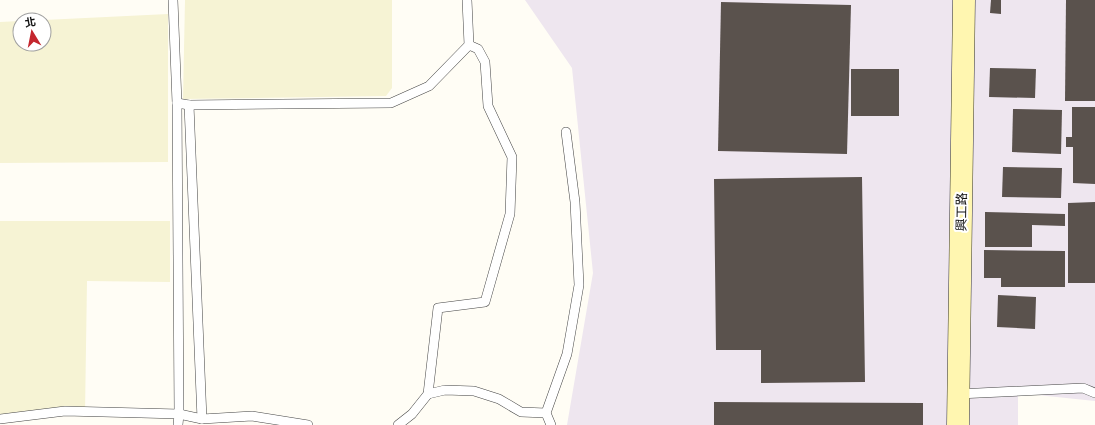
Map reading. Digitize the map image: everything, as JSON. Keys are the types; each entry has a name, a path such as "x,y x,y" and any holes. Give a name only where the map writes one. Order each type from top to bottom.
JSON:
{"street":[{"name":"興工路","path":"958,425 964,0"}],"lane":[{"path":"173,0 177,103 178,425"},
{"path":"177,103 189,105 391,103 430,86 469,45 467,0"},
{"path":"398,425 412,414 428,394 438,308 485,302 510,214 512,157 488,106 485,62 478,49 469,45"},
{"path":"189,105 202,419"},
{"path":"551,425 546,413 567,354 579,285 574,202 566,132"},
{"path":"958,394 1082,388 1095,393"},
{"path":"428,394 445,390 474,391 499,399 521,412 546,413"},
{"path":"0,419 65,411 179,414 202,419 252,416 308,425"}],"shaded area":[{"path":"185,0 392,0 392,88 386,96 183,99"},
{"path":"525,0 1095,0 1095,401 1018,393 1018,425 567,425 593,273 572,68"},
{"path":"168,14 168,162 0,163 0,22 12,21 12,52 52,52 52,20"},
{"path":"0,221 170,221 170,282 87,281 85,413 0,419"}],"building":[{"path":"991,0 1001,0 1001,14 990,13"},
{"path":"1066,0 1095,0 1095,101 1065,101"},
{"path":"721,2 851,5 847,154 718,151"},
{"path":"990,68 1036,69 1035,98 989,97"},
{"path":"851,69 899,69 899,116 851,116"},
{"path":"1072,107 1095,107 1095,184 1073,183 1073,147 1066,147 1066,137 1072,137"},
{"path":"1013,109 1062,110 1061,154 1012,152"},
{"path":"1003,167 1062,168 1061,198 1002,197"},
{"path":"862,177 865,382 761,383 761,350 716,350 714,179"},
{"path":"1095,202 1095,283 1068,283 1068,203"},
{"path":"985,212 1065,214 1065,226 1032,225 1032,247 985,247"},
{"path":"984,250 1065,251 1065,287 1001,287 1001,278 984,278"},
{"path":"998,295 1036,297 1035,329 997,327"},
{"path":"714,402 923,403 923,425 714,425"}]}
